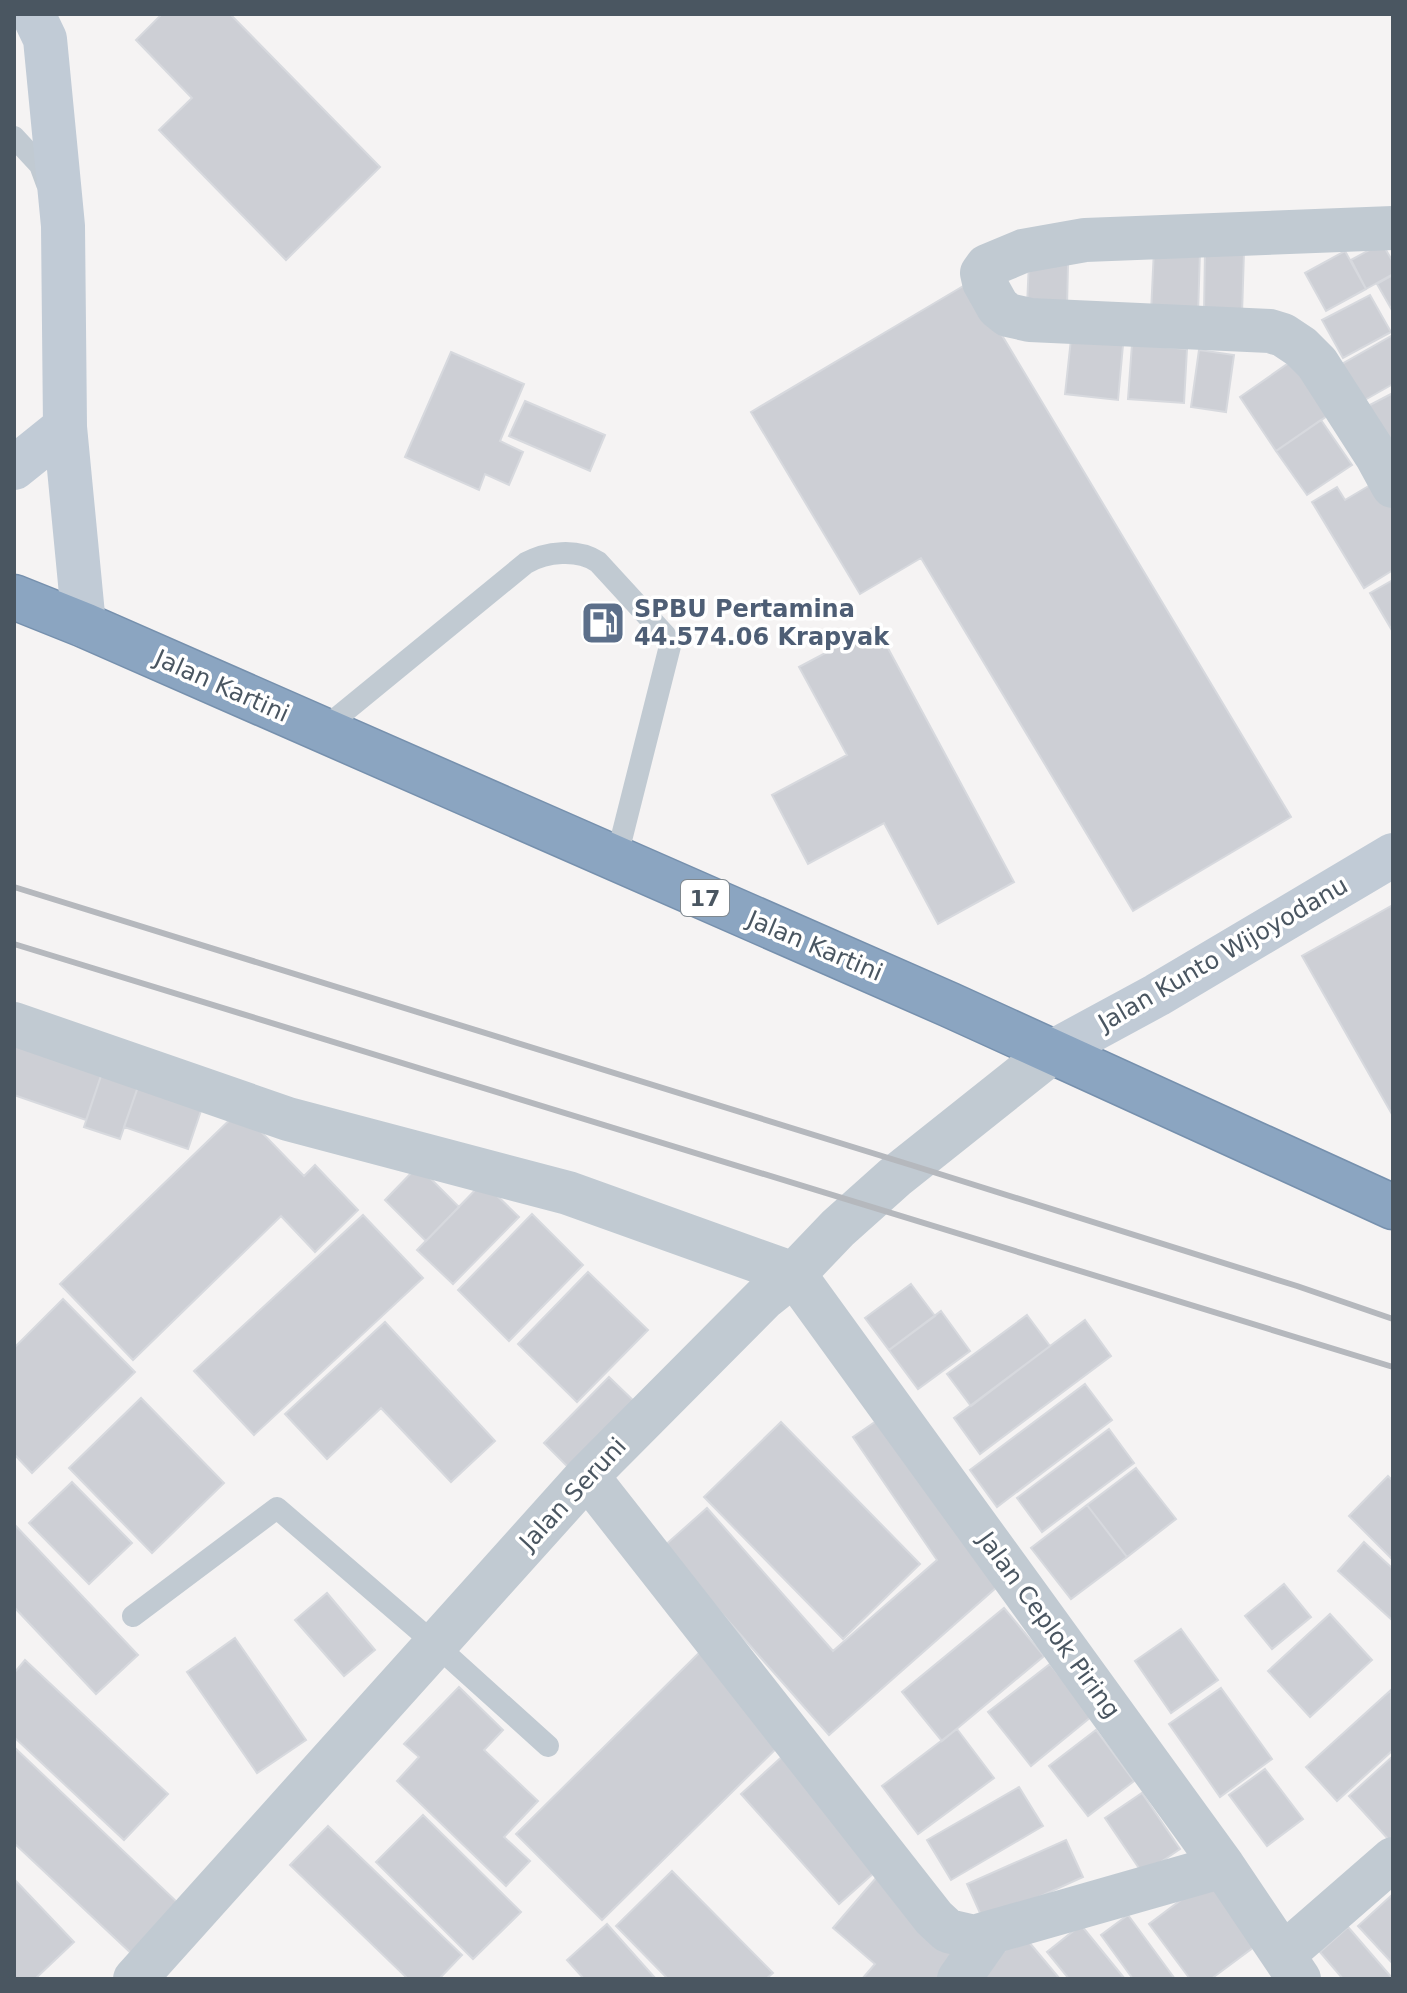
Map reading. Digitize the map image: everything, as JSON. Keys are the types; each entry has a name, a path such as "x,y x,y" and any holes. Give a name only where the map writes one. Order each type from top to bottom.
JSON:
{"highway":[{"name":"Jalan Kartini","path":"14,597 950,1005 1393,1207"}],"street":[{"path":"33,14 45,39 63,226 65,427 84,625"},
{"path":"1393,228 1085,240 1023,251 996,260 982,273 998,307 1008,315 1030,320 1270,331 1283,335 1317,363 1393,486"},
{"path":"14,468 65,427"},
{"name":"Jalan Kunto Wijoyodanu","path":"1052,1052 1157,995 1393,855"},
{"path":"14,1024 288,1119 568,1193 794,1274"},
{"name":"Jalan Seruni","path":"135,1979 587,1476 838,1228 884,1187 1052,1052"},
{"name":"Jalan Ceplok Piring","path":"794,1274 1223,1866 1291,1967"},
{"path":"587,1476 934,1918 948,1931 974,1937 991,1933 1223,1866"},
{"path":"1291,1967 1393,1859"},
{"path":"959,1979 991,1933"}],"lane":[{"path":"14,137 40,165 63,226"},
{"path":"322,730 526,563 538,557 574,553 590,556 665,635 670,646 616,860"},
{"path":"133,1616 277,1508 548,1746"}],"building":[{"path":"162,14 230,14 380,167 286,260 159,130 192,98 136,40"},
{"path":"1382,243 1393,262 1393,274 1366,289 1351,260"},
{"path":"1154,249 1200,251 1198,315 1151,313"},
{"path":"1205,250 1244,251 1242,315 1204,314"},
{"path":"1345,251 1366,289 1326,311 1305,273"},
{"path":"1029,262 1068,264 1067,307 1027,306"},
{"path":"1393,275 1393,312 1377,284"},
{"path":"970,282 1291,817 1133,911 921,558 860,594 751,412"},
{"path":"1370,295 1391,332 1343,358 1322,320"},
{"path":"1393,335 1393,384 1363,401 1342,364"},
{"path":"1071,339 1123,345 1118,400 1065,394"},
{"path":"1132,344 1187,349 1184,403 1128,399"},
{"path":"1199,350 1234,355 1226,412 1191,407"},
{"path":"451,352 524,384 500,441 523,452 509,485 485,474 479,490 405,457"},
{"path":"1293,360 1330,414 1276,451 1240,397"},
{"path":"1393,393 1393,446 1368,406"},
{"path":"525,401 605,435 590,471 509,436"},
{"path":"1321,420 1352,465 1307,495 1276,451"},
{"path":"1377,481 1393,508 1393,570 1364,588 1312,502 1337,487 1345,500"},
{"path":"1393,580 1393,632 1370,593"},
{"path":"876,626 1014,882 938,924 884,823 808,864 772,795 847,755 799,667"},
{"path":"1393,905 1393,1116 1302,956"},
{"path":"14,1034 105,1064 86,1120 14,1095"},
{"path":"105,1064 141,1078 120,1139 84,1127"},
{"path":"141,1078 205,1099 188,1149 124,1127"},
{"path":"240,1110 304,1176 315,1165 358,1210 315,1252 281,1216 133,1360 60,1284"},
{"path":"418,1166 459,1207 426,1241 385,1200"},
{"path":"483,1182 519,1217 453,1284 417,1250"},
{"path":"532,1214 583,1265 509,1341 458,1290"},
{"path":"363,1215 423,1278 254,1435 194,1371"},
{"path":"588,1272 648,1330 577,1402 518,1344"},
{"path":"911,1284 935,1316 889,1350 865,1318"},
{"path":"63,1299 135,1372 32,1473 14,1454 14,1348"},
{"path":"941,1311 970,1351 918,1389 889,1350"},
{"path":"1027,1315 1050,1346 971,1406 947,1374"},
{"path":"1085,1320 1111,1356 980,1454 954,1418"},
{"path":"385,1322 495,1441 451,1482 381,1408 327,1459 285,1414"},
{"path":"609,1377 638,1405 573,1472 544,1443"},
{"path":"1085,1384 1112,1420 997,1507 970,1470"},
{"path":"141,1398 224,1483 152,1553 69,1468"},
{"path":"891,1411 1006,1579 829,1735 663,1547 707,1508 833,1651 937,1560 853,1437"},
{"path":"781,1422 920,1564 843,1639 704,1497"},
{"path":"1109,1429 1134,1463 1042,1532 1017,1498"},
{"path":"1136,1468 1176,1519 1127,1557 1087,1505"},
{"path":"1388,1476 1393,1481 1393,1560 1349,1516"},
{"path":"72,1482 132,1543 89,1584 29,1523"},
{"path":"1087,1505 1127,1557 1071,1599 1031,1548"},
{"path":"14,1524 138,1655 96,1694 14,1607"},
{"path":"1364,1542 1393,1569 1392,1620 1338,1571"},
{"path":"1284,1584 1311,1617 1272,1649 1245,1616"},
{"path":"327,1593 375,1650 344,1676 295,1620"},
{"path":"1004,1608 1044,1656 942,1741 902,1692"},
{"path":"1330,1614 1372,1660 1310,1717 1268,1671"},
{"path":"1181,1629 1218,1680 1171,1713 1135,1661"},
{"path":"235,1638 306,1740 257,1773 187,1672"},
{"path":"702,1650 788,1737 602,1920 516,1834"},
{"path":"25,1660 168,1794 124,1840 14,1737 14,1673"},
{"path":"1050,1664 1092,1716 1031,1766 988,1712"},
{"path":"459,1687 503,1730 484,1750 538,1801 504,1837 530,1861 506,1886 397,1781 419,1757 404,1744"},
{"path":"1221,1688 1272,1759 1220,1797 1169,1724"},
{"path":"1391,1690 1393,1750 1337,1801 1306,1767"},
{"path":"957,1729 994,1778 918,1834 882,1786"},
{"path":"1096,1730 1134,1781 1088,1816 1049,1766"},
{"path":"14,1747 179,1904 132,1954 14,1843"},
{"path":"785,1754 883,1865 839,1904 741,1794"},
{"path":"1393,1756 1393,1836 1389,1840 1349,1796"},
{"path":"1265,1769 1303,1819 1267,1846 1229,1795"},
{"path":"1019,1787 1043,1826 951,1880 927,1840"},
{"path":"1142,1793 1180,1849 1143,1874 1105,1818"},
{"path":"423,1815 521,1912 473,1959 376,1862"},
{"path":"328,1826 462,1955 439,1979 408,1979 290,1865"},
{"path":"1066,1840 1083,1877 984,1922 967,1884"},
{"path":"672,1871 773,1973 766,1979 668,1979 616,1926"},
{"path":"876,1878 967,1956 947,1979 862,1979 875,1964 833,1928"},
{"path":"14,1879 74,1942 35,1979 14,1979"},
{"path":"1209,1879 1258,1944 1211,1979 1190,1979 1149,1924"},
{"path":"1393,1894 1393,1964 1358,1926"},
{"path":"1128,1915 1175,1979 1133,1979 1101,1935"},
{"path":"607,1924 656,1979 584,1979 567,1960"},
{"path":"1081,1925 1125,1979 1069,1979 1047,1952"},
{"path":"1348,1927 1393,1979 1343,1979 1320,1952"},
{"path":"1023,1935 1060,1979 981,1979 977,1974"}],"railway":[{"path":"14,887 911,1165 1393,1319"},
{"path":"14,944 1393,1367"}],"place":[{"name":"SPBU Pertamina 44.574.06 Krapyak","path":"603,623"}]}
